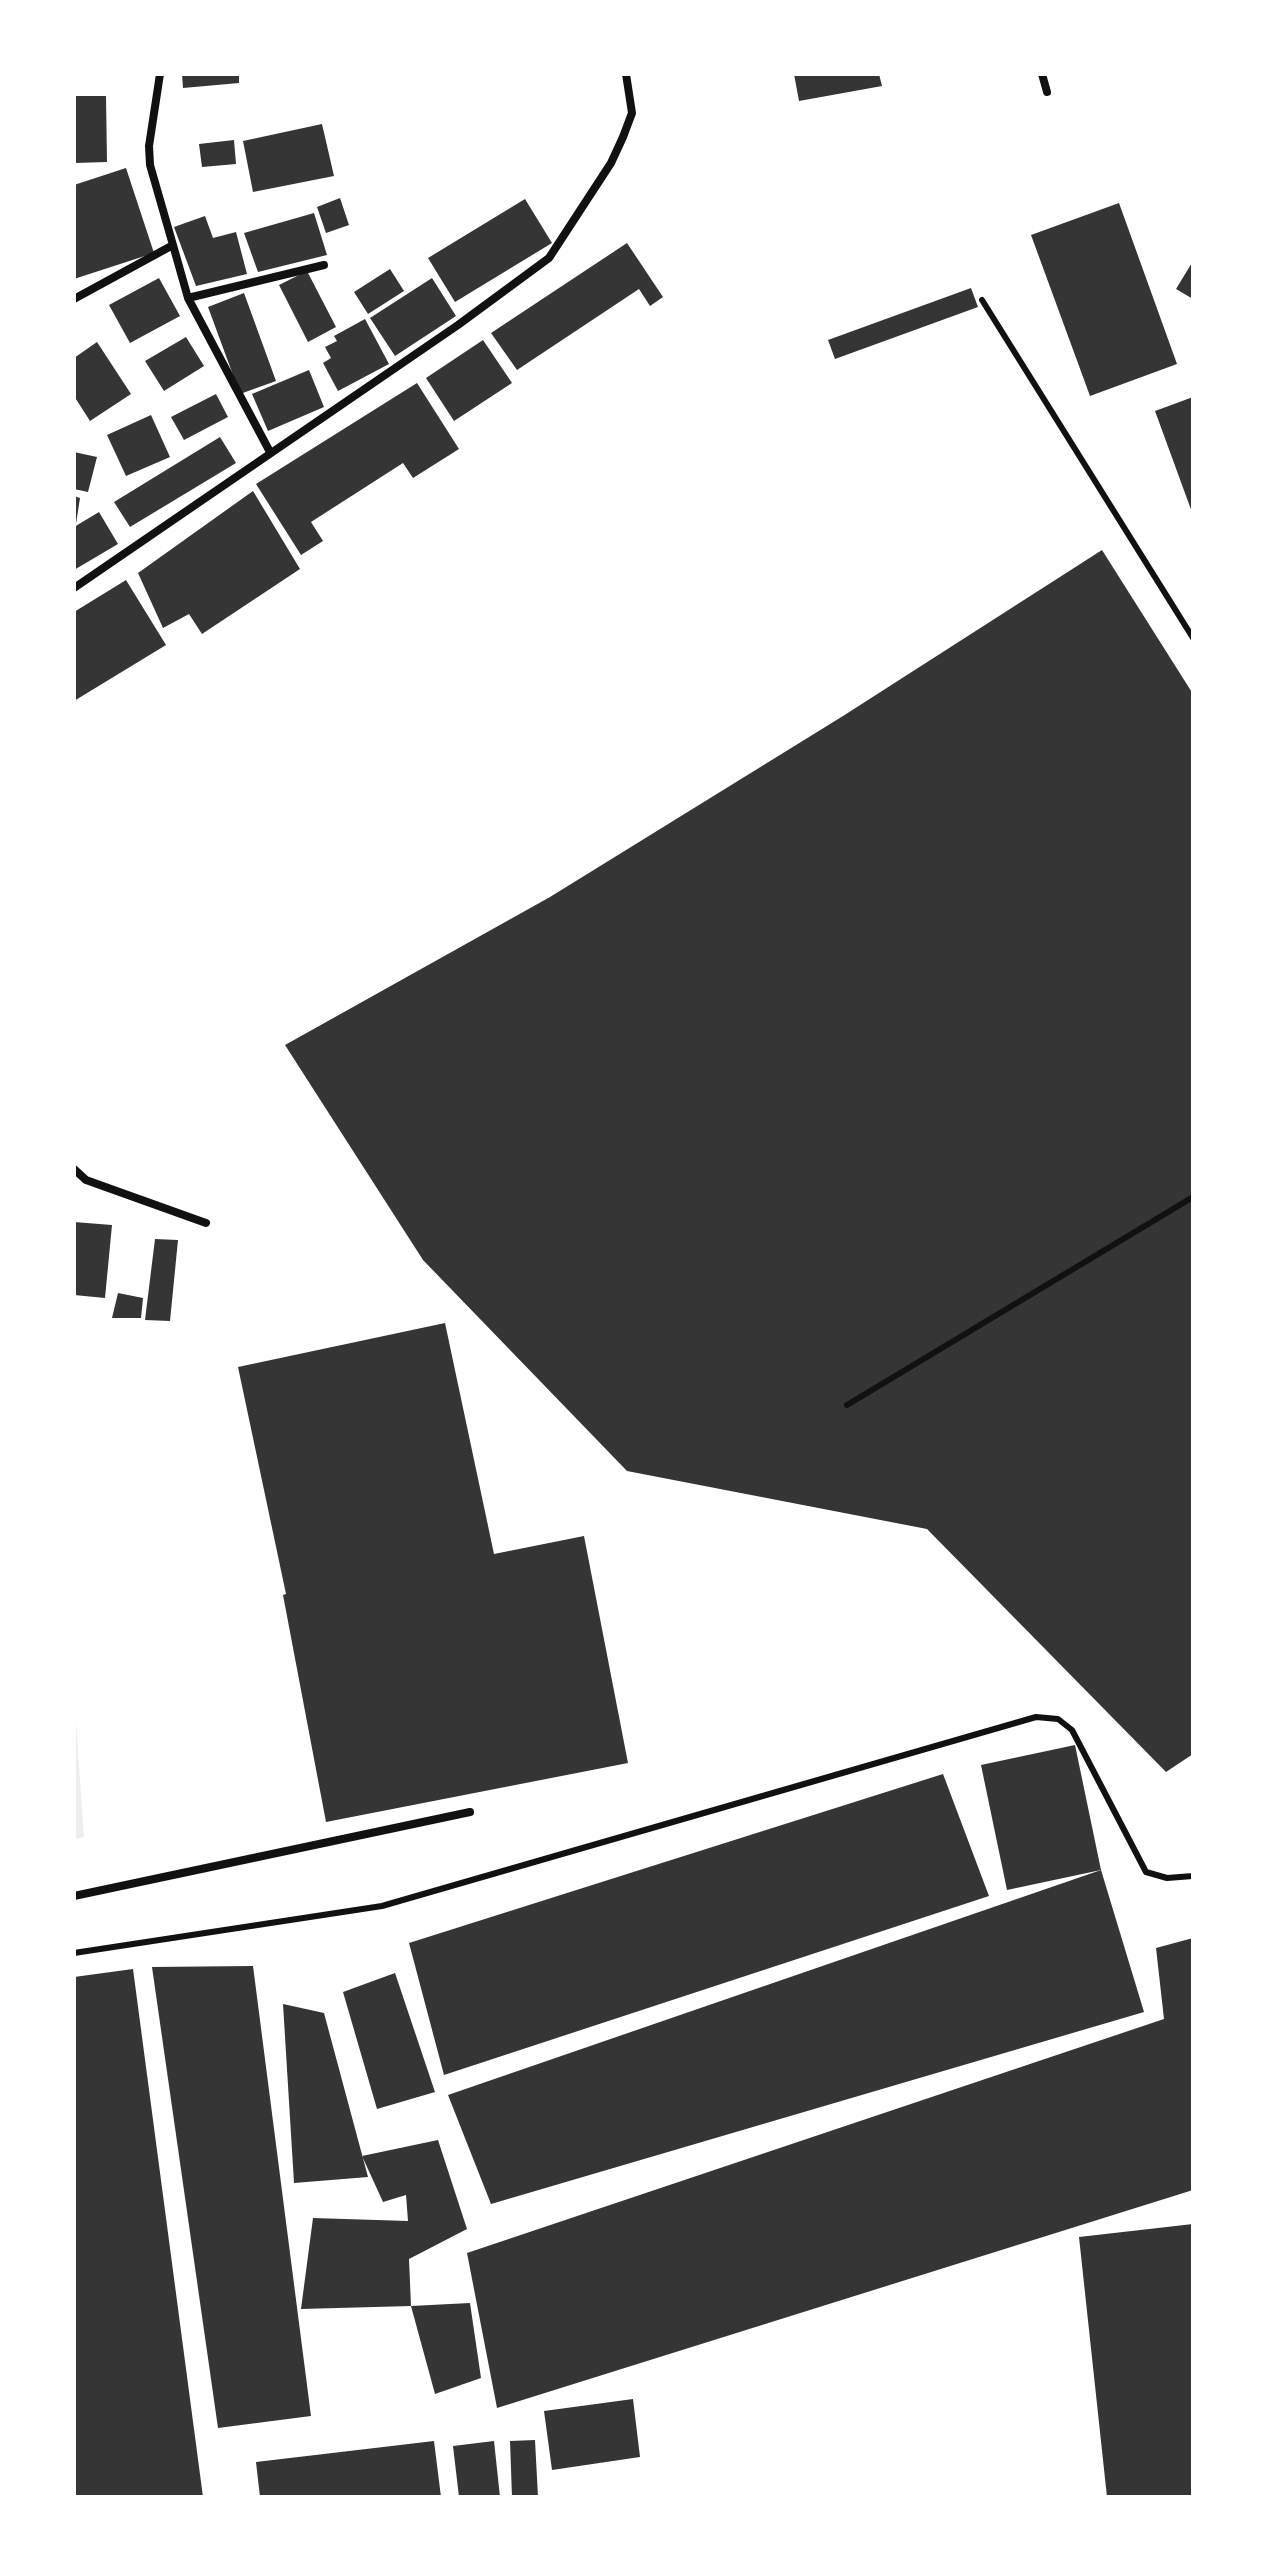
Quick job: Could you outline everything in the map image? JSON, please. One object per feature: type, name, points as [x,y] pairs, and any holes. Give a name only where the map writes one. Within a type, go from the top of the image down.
[{"type":"street","points":[[160,74],[149,146],[150,165],[188,298],[270,452]]},
{"type":"street","points":[[74,588],[458,325],[549,258],[611,163],[623,137],[632,113],[626,74]]},
{"type":"street","points":[[1042,74],[1047,92]]},
{"type":"street","points":[[74,299],[173,245]]},
{"type":"street","points":[[188,298],[324,265]]},
{"type":"street","points":[[74,1169],[86,1180],[206,1223]]},
{"type":"street","points":[[74,1896],[470,1812]]},
{"type":"lane","points":[[982,300],[1193,638]]},
{"type":"lane","points":[[847,1405],[1193,1197]]},
{"type":"lane","points":[[74,1953],[382,1906],[1036,1717],[1058,1719],[1072,1730],[1146,1872],[1167,1878],[1193,1876]]},
{"type":"shaded area","points":[[74,1692],[84,1837],[74,1839]]},
{"type":"building","points":[[182,74],[239,74],[239,83],[183,88]]},
{"type":"building","points":[[794,74],[879,74],[882,86],[799,101]]},
{"type":"building","points":[[74,96],[106,96],[107,162],[74,163]]},
{"type":"building","points":[[322,124],[334,176],[253,192],[243,141]]},
{"type":"building","points":[[234,140],[236,164],[202,167],[199,144]]},
{"type":"building","points":[[126,168],[154,253],[74,279],[74,185]]},
{"type":"building","points":[[340,198],[349,225],[326,233],[317,207]]},
{"type":"building","points":[[525,199],[552,243],[455,302],[428,258]]},
{"type":"building","points":[[1119,203],[1177,364],[1090,396],[1031,235]]},
{"type":"building","points":[[314,213],[327,255],[258,272],[244,233]]},
{"type":"building","points":[[205,216],[213,238],[236,232],[247,274],[196,286],[174,227]]},
{"type":"building","points":[[627,243],[663,297],[650,306],[639,289],[517,370],[491,333]]},
{"type":"building","points":[[1193,261],[1193,299],[1176,289]]},
{"type":"building","points":[[390,269],[404,291],[368,314],[354,292]]},
{"type":"building","points":[[307,271],[336,327],[308,342],[279,285]]},
{"type":"building","points":[[159,278],[180,316],[130,343],[109,305]]},
{"type":"building","points":[[432,278],[456,316],[395,356],[370,318]]},
{"type":"building","points":[[971,288],[978,307],[835,359],[828,340]]},
{"type":"building","points":[[244,293],[276,381],[240,394],[208,307]]},
{"type":"building","points":[[365,319],[389,364],[338,391],[323,363],[331,358],[325,347],[337,341],[334,336]]},
{"type":"building","points":[[186,337],[204,366],[164,391],[145,361]]},
{"type":"building","points":[[483,340],[512,383],[454,421],[426,378]]},
{"type":"building","points":[[97,342],[131,394],[90,421],[74,396],[74,358]]},
{"type":"building","points":[[309,370],[324,407],[268,431],[252,394]]},
{"type":"building","points":[[417,383],[459,449],[413,478],[403,463],[311,522],[323,541],[301,555],[256,484]]},
{"type":"building","points":[[216,394],[228,417],[184,440],[171,417]]},
{"type":"building","points":[[1193,397],[1193,515],[1155,411]]},
{"type":"building","points":[[151,415],[170,457],[126,476],[107,435]]},
{"type":"building","points":[[220,437],[236,463],[130,527],[114,502]]},
{"type":"building","points":[[74,452],[97,457],[88,492],[74,489]]},
{"type":"building","points":[[253,491],[300,569],[202,634],[189,614],[163,628],[138,573]]},
{"type":"building","points":[[74,496],[80,498],[76,524],[74,524]]},
{"type":"building","points":[[99,512],[118,544],[74,570],[74,527]]},
{"type":"building","points":[[1102,550],[1193,694],[1193,1754],[1166,1772],[927,1529],[627,1471],[423,1260],[285,1045],[550,897],[843,716]]},
{"type":"building","points":[[126,580],[166,645],[74,701],[74,612]]},
{"type":"building","points":[[74,1222],[112,1225],[105,1298],[74,1295]]},
{"type":"building","points":[[155,1239],[178,1240],[170,1321],[145,1320]]},
{"type":"building","points":[[118,1293],[143,1298],[141,1318],[112,1318]]},
{"type":"building","points":[[445,1323],[494,1554],[584,1536],[628,1763],[326,1822],[283,1595],[286,1594],[238,1367]]},
{"type":"building","points":[[1075,1745],[1101,1870],[1007,1890],[981,1765]]},
{"type":"building","points":[[943,1774],[989,1896],[444,2075],[409,1943]]},
{"type":"building","points":[[1101,1870],[1144,2012],[491,2204],[448,2095]]},
{"type":"building","points":[[1193,1938],[1193,2190],[497,2408],[467,2253],[1164,2019],[1156,1948]]},
{"type":"building","points":[[253,1966],[311,2416],[218,2428],[152,1967]]},
{"type":"building","points":[[133,1969],[203,2497],[74,2497],[74,1977]]},
{"type":"building","points":[[395,1973],[435,2092],[377,2109],[343,1992]]},
{"type":"building","points":[[283,2004],[324,2013],[368,2177],[294,2183]]},
{"type":"building","points":[[438,2140],[467,2229],[409,2259],[411,2306],[301,2309],[313,2218],[408,2221],[406,2195],[383,2202],[362,2156]]},
{"type":"building","points":[[1193,2224],[1193,2497],[1107,2497],[1079,2237]]},
{"type":"building","points":[[470,2303],[481,2378],[435,2394],[411,2306]]},
{"type":"building","points":[[633,2399],[640,2457],[552,2470],[544,2411]]},
{"type":"building","points":[[535,2440],[538,2497],[512,2497],[510,2441]]},
{"type":"building","points":[[434,2441],[441,2497],[260,2497],[256,2462]]},
{"type":"building","points":[[494,2441],[500,2497],[459,2497],[453,2446]]}]
